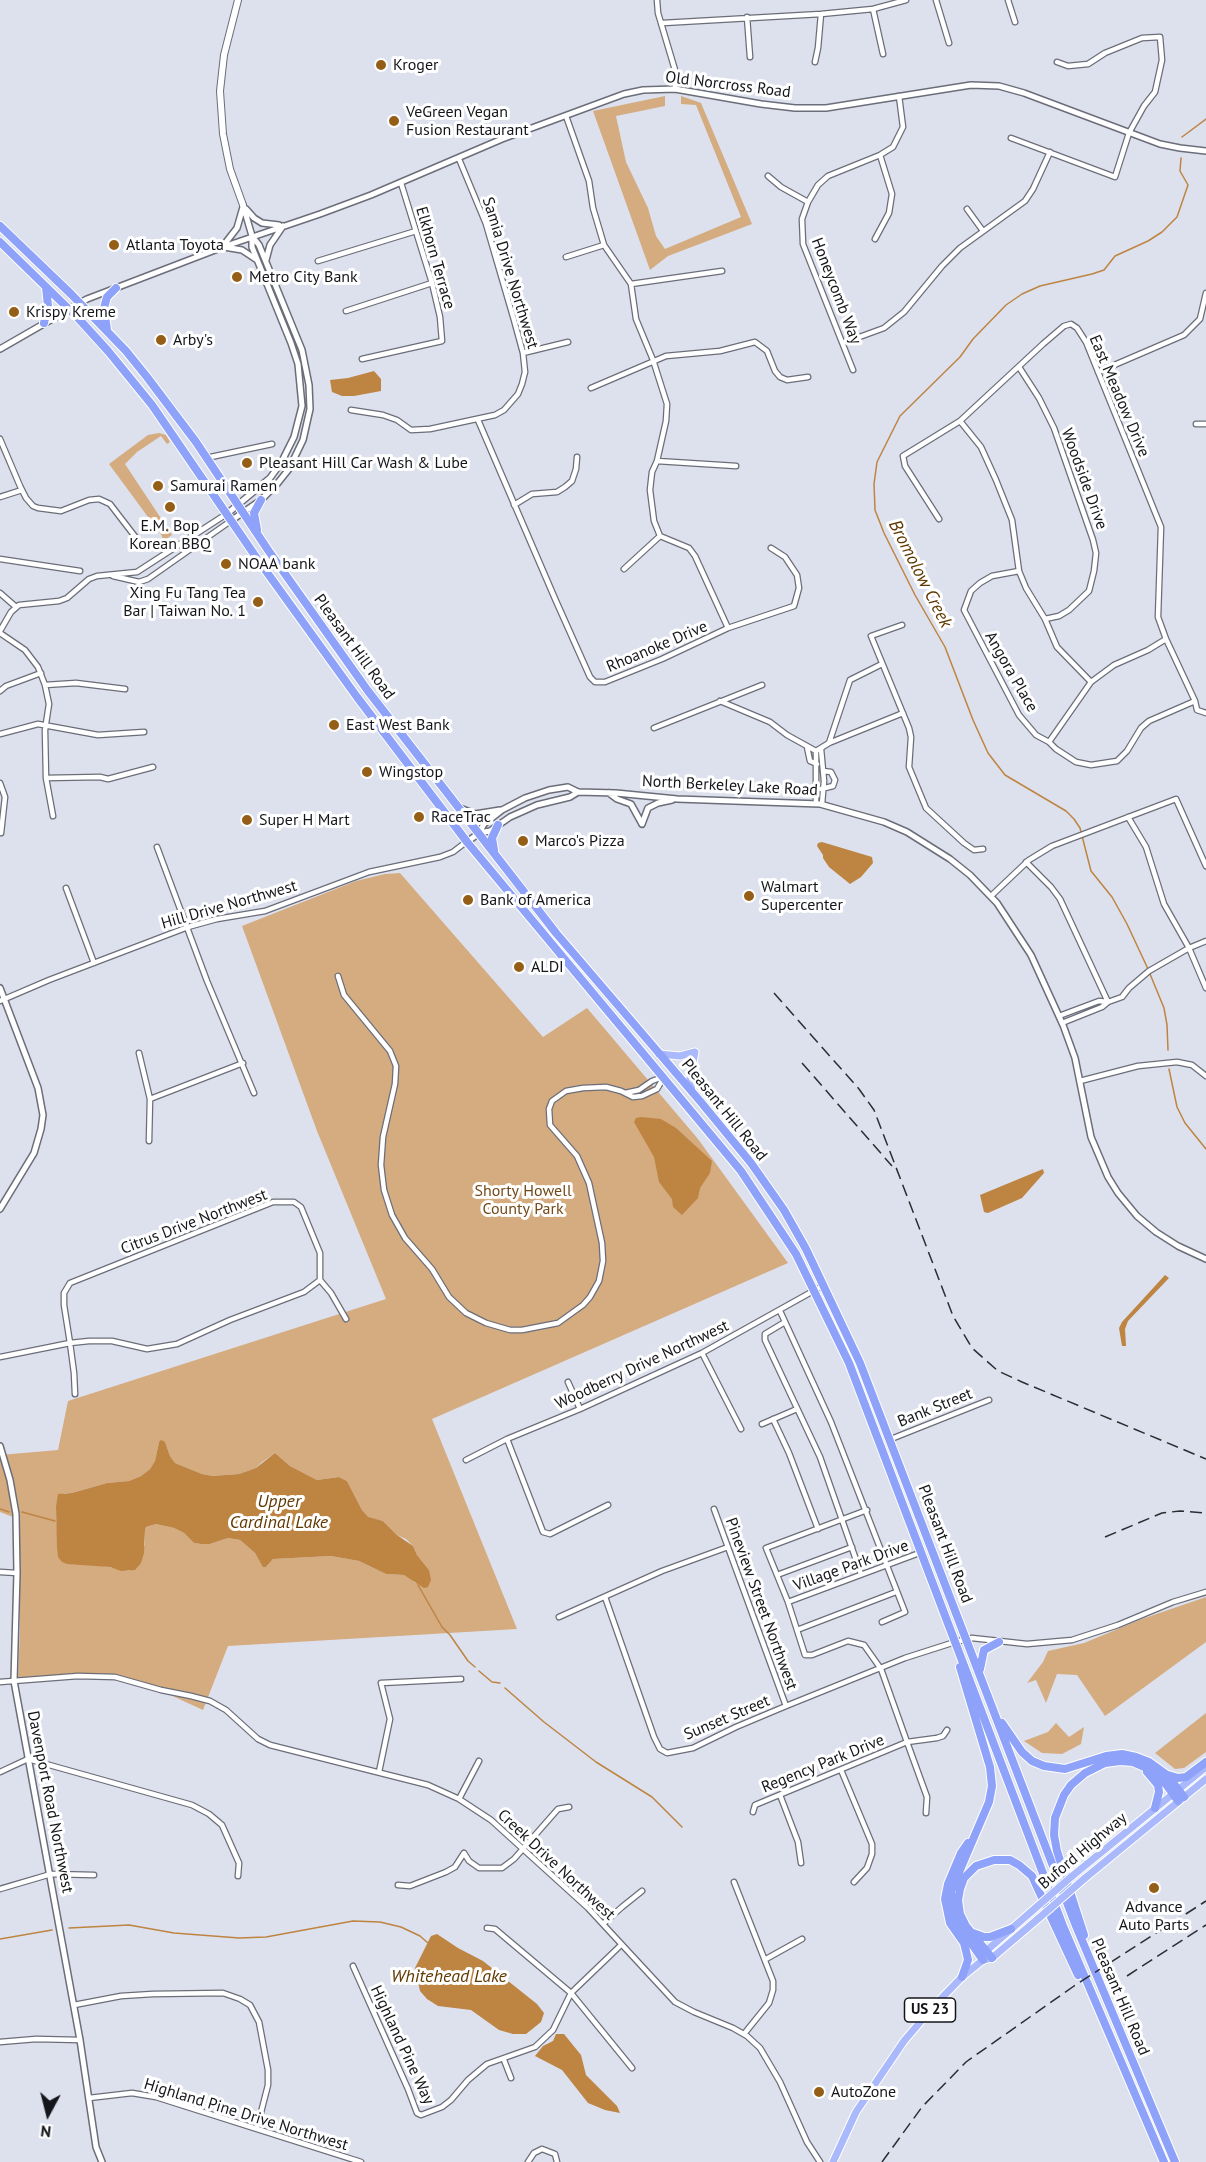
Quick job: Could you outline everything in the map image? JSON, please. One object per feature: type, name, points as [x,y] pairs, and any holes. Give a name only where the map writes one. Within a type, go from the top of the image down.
[{"type":"highway","name":"Pleasant Hill Road","points":[[0,226],[107,330],[147,377],[368,690],[556,933],[751,1163],[784,1210],[824,1285],[860,1363],[1104,1997],[1128,2048],[1175,2162]]},
{"type":"highway","name":"Pleasant Hill Road","points":[[0,242],[68,308],[108,351],[154,407],[357,697],[466,842],[741,1171],[773,1217],[814,1290],[849,1363],[1063,1926],[1164,2162]]},
{"type":"highway","points":[[44,323],[48,306],[46,287]]},
{"type":"highway","points":[[107,330],[104,309],[107,297],[116,288]]},
{"type":"highway","points":[[260,537],[254,515],[261,500]]},
{"type":"highway","points":[[496,855],[492,838],[498,825]]},
{"type":"highway","points":[[955,1642],[990,1767],[990,1794],[981,1824],[951,1892],[951,1907],[955,1920],[983,1960]]},
{"type":"highway","points":[[981,1677],[980,1666],[984,1650],[999,1642]]},
{"type":"highway","points":[[992,1706],[1022,1752],[1032,1761],[1044,1766],[1065,1769],[1106,1756],[1122,1755],[1149,1762],[1167,1774],[1178,1778],[1186,1777],[1206,1762]]},
{"type":"highway","points":[[1104,1997],[1057,1851],[1054,1835],[1055,1818],[1064,1795],[1071,1785],[1085,1773],[1104,1762],[1133,1762],[1149,1768],[1160,1776],[1181,1799]]},
{"type":"highway","points":[[1085,1773],[1107,1765],[1120,1764],[1132,1765],[1146,1771],[1158,1785],[1159,1792],[1155,1808]]},
{"type":"highway","points":[[1167,1774],[1175,1792]]},
{"type":"highway","points":[[962,1977],[968,1960],[964,1943],[950,1923],[945,1899],[948,1884],[961,1853],[981,1824]]},
{"type":"highway","points":[[992,1958],[960,1914],[958,1900],[964,1878],[975,1866],[994,1860],[1010,1860],[1032,1876],[1104,2025]]},
{"type":"highway","points":[[972,1932],[990,1937],[1011,1929]]},
{"type":"main road","points":[[238,0],[224,55],[220,92],[223,134],[230,169],[243,206]]},
{"type":"main road","points":[[659,1053],[680,1056],[695,1052],[690,1078],[692,1092]]},
{"type":"main road","name":"Buford Highway","points":[[986,1951],[1077,1872],[1206,1767]]},
{"type":"main road","name":"Buford Highway","points":[[833,2162],[856,2112],[883,2071],[908,2037],[962,1977],[983,1960],[992,1958],[1083,1879],[1206,1779]]},
{"type":"main road","points":[[983,1960],[986,1951]]},
{"type":"street","points":[[657,0],[658,13],[663,23],[675,70],[675,89]]},
{"type":"street","points":[[663,23],[821,14],[873,9],[906,0]]},
{"type":"street","points":[[936,0],[949,43]]},
{"type":"street","points":[[1008,0],[1015,22]]},
{"type":"street","points":[[873,9],[883,54]]},
{"type":"street","points":[[815,62],[819,48],[821,14]]},
{"type":"street","points":[[747,17],[750,57]]},
{"type":"street","points":[[1011,138],[1115,177],[1129,133],[1155,92],[1162,60],[1160,37],[1142,38],[1105,53],[1088,64],[1068,66],[1057,62]]},
{"type":"street","name":"Old Norcross Road","points":[[116,288],[401,183],[502,139],[624,94],[643,90],[675,89],[795,108],[826,108],[971,85],[999,86],[1024,93],[1129,133],[1180,148],[1206,151]]},
{"type":"street","points":[[875,239],[889,213],[892,194],[880,155],[893,147],[903,127],[899,96]]},
{"type":"street","points":[[566,116],[589,181],[593,208],[604,245],[631,284],[636,320],[653,360],[667,404],[666,421],[657,461],[652,472],[650,490],[654,521],[660,536],[689,548],[695,556],[728,628]]},
{"type":"street","points":[[843,343],[884,328],[904,312],[954,254],[1025,201],[1050,152]]},
{"type":"street","name":"Honeycomb Way","points":[[853,370],[802,244],[802,219],[808,202],[818,185],[828,176],[880,155]]},
{"type":"street","name":"Samia Drive Northwest","points":[[351,410],[383,415],[397,420],[411,430],[430,429],[478,420],[504,410],[518,394],[525,372],[523,353],[486,224],[459,159]]},
{"type":"street","points":[[768,176],[781,187],[808,202]]},
{"type":"street","name":"Elkhorn Terrace","points":[[362,359],[442,341],[440,316],[432,283],[401,183]]},
{"type":"street","points":[[243,206],[262,223],[283,225],[270,245],[266,262]]},
{"type":"street","points":[[109,575],[139,582],[148,579],[240,508],[270,478],[281,463],[294,437],[302,406],[301,381],[296,358],[252,247],[252,236],[243,206]]},
{"type":"street","points":[[243,206],[237,228],[223,247],[242,250],[258,261]]},
{"type":"street","points":[[967,209],[983,231]]},
{"type":"street","points":[[318,261],[416,231]]},
{"type":"street","points":[[240,508],[261,500],[278,484],[289,469],[303,440],[310,409],[309,385],[302,350],[259,245],[252,236]]},
{"type":"street","points":[[566,257],[604,245]]},
{"type":"street","points":[[631,284],[722,271]]},
{"type":"street","points":[[346,311],[432,283]]},
{"type":"street","points":[[0,349],[79,302],[116,288]]},
{"type":"street","points":[[1098,372],[1184,335],[1200,320],[1206,293]]},
{"type":"street","name":"East Meadow Drive","points":[[939,519],[905,466],[903,456],[960,421],[1064,326],[1071,324],[1077,328],[1086,342],[1161,527],[1158,617],[1197,710],[1206,713]]},
{"type":"street","points":[[523,353],[568,342]]},
{"type":"street","points":[[591,388],[666,356],[720,351],[755,342],[767,351],[780,377],[787,380],[808,377]]},
{"type":"street","name":"Woodside Drive","points":[[1018,367],[1039,398],[1054,428],[1096,553],[1089,591],[1069,610],[1059,616],[1046,619]]},
{"type":"street","name":"Rhoanoke Drive","points":[[478,420],[595,682],[605,682],[662,659],[728,628],[794,606],[799,588],[797,575],[785,557],[771,548]]},
{"type":"street","points":[[960,421],[981,447],[1012,520],[1019,571],[1026,588],[1046,619],[1057,647],[1091,682]]},
{"type":"street","points":[[1196,424],[1206,424]]},
{"type":"street","points":[[0,439],[22,490],[33,506],[61,511],[89,500],[106,501],[140,543],[148,546],[166,543],[171,550]]},
{"type":"street","points":[[206,458],[272,444]]},
{"type":"street","points":[[514,505],[532,494],[556,492],[565,487],[572,481],[577,457]]},
{"type":"street","points":[[657,461],[736,466]]},
{"type":"street","points":[[0,497],[22,490]]},
{"type":"street","points":[[53,816],[46,778],[46,724],[49,704],[45,685],[25,650],[0,632],[16,607],[67,598],[89,579],[97,576],[137,572],[230,517]]},
{"type":"street","points":[[624,569],[660,536]]},
{"type":"street","points":[[0,559],[80,572]]},
{"type":"street","name":"Angora Place","points":[[1019,571],[992,576],[980,583],[970,591],[964,610],[1019,715],[1036,735],[1076,762],[1091,765],[1117,760],[1127,751],[1141,728],[1149,721],[1195,701]]},
{"type":"street","points":[[0,593],[16,607]]},
{"type":"street","points":[[0,603],[5,597]]},
{"type":"street","points":[[902,625],[871,636],[911,737],[909,767],[926,808],[964,843],[974,850],[983,849]]},
{"type":"street","points":[[1049,742],[1091,682],[1114,665],[1166,639]]},
{"type":"street","points":[[829,743],[850,680],[882,664]]},
{"type":"street","points":[[0,691],[6,686],[40,673]]},
{"type":"street","points":[[45,685],[76,683],[125,689]]},
{"type":"street","points":[[654,728],[762,685]]},
{"type":"street","points":[[720,701],[770,722],[807,747],[819,750]]},
{"type":"street","points":[[820,789],[817,773],[819,750],[829,743],[903,712]]},
{"type":"street","points":[[0,734],[38,723],[98,735],[144,732]]},
{"type":"street","points":[[807,747],[810,761],[817,764]]},
{"type":"street","points":[[819,750],[823,771],[819,803]]},
{"type":"street","points":[[46,778],[100,777],[108,779],[153,767]]},
{"type":"street","points":[[817,773],[831,772],[835,780],[833,786],[820,789]]},
{"type":"street","points":[[0,783],[5,797],[1,833]]},
{"type":"street","name":"North Berkeley Lake Road","points":[[479,833],[484,824],[502,810],[549,790],[568,787],[578,792],[677,799],[819,803],[884,822],[907,832],[950,859],[991,896],[1016,929],[1031,955],[1062,1023],[1080,1081],[1091,1137],[1108,1177],[1118,1193],[1137,1216],[1156,1232],[1178,1246],[1206,1259]]},
{"type":"street","name":"North Berkeley Lake Road","points":[[466,842],[479,833],[490,831],[510,817],[537,805],[570,797],[578,792]]},
{"type":"street","points":[[609,793],[631,804],[642,824],[648,808],[658,802],[677,799]]},
{"type":"street","points":[[991,896],[1026,862],[1052,846],[1176,799],[1206,866]]},
{"type":"street","points":[[459,808],[475,814],[502,810]]},
{"type":"street","points":[[1128,817],[1146,847],[1164,904],[1189,948],[1206,988]]},
{"type":"street","name":"Hill Drive Northwest","points":[[2,1000],[188,927],[217,919],[265,911],[369,872],[440,857],[453,852],[466,842]]},
{"type":"street","points":[[157,847],[207,981],[254,1093]]},
{"type":"street","points":[[1026,862],[1060,899],[1108,1002]]},
{"type":"street","points":[[66,888],[94,963]]},
{"type":"street","points":[[1062,1023],[1122,997],[1149,971],[1206,941]]},
{"type":"street","points":[[338,976],[344,995],[390,1051],[396,1066],[395,1084],[382,1152],[382,1176],[387,1204],[405,1238],[432,1269],[449,1298],[466,1313],[486,1323],[510,1330],[544,1327],[567,1318],[590,1298],[599,1281],[603,1252],[589,1183],[576,1156],[550,1125],[549,1109],[552,1101],[575,1089],[606,1087],[633,1097],[642,1096],[657,1089],[664,1077]]},
{"type":"street","points":[[0,988],[2,1000],[38,1088],[43,1115],[34,1153],[0,1209]]},
{"type":"street","points":[[1059,1016],[1100,1001],[1108,1002]]},
{"type":"street","points":[[1093,1004],[1096,1010]]},
{"type":"street","points":[[1083,1007],[1085,1014]]},
{"type":"street","points":[[139,1053],[150,1099],[149,1141]]},
{"type":"street","points":[[1080,1081],[1138,1066],[1177,1062],[1192,1065],[1206,1076]]},
{"type":"street","points":[[150,1099],[243,1063]]},
{"type":"street","points":[[625,1093],[639,1090],[652,1081],[664,1077]]},
{"type":"street","name":"Citrus Drive Northwest","points":[[70,1343],[64,1305],[64,1293],[69,1283],[273,1202],[294,1203],[301,1207],[320,1253],[320,1280]]},
{"type":"street","points":[[0,1357],[89,1341],[112,1341],[147,1349],[177,1344],[230,1320],[304,1292],[320,1280],[331,1293],[346,1319]]},
{"type":"street","name":"Woodberry Drive Northwest","points":[[466,1460],[507,1439],[580,1409],[702,1353],[824,1285]]},
{"type":"street","points":[[780,1311],[831,1422],[867,1510],[904,1612],[882,1622]]},
{"type":"street","points":[[785,1322],[765,1334],[765,1340],[820,1458],[861,1574]]},
{"type":"street","points":[[70,1343],[75,1394]]},
{"type":"street","points":[[702,1353],[741,1429]]},
{"type":"street","points":[[568,1382],[580,1409]]},
{"type":"street","name":"Bank Street","points":[[891,1439],[989,1400]]},
{"type":"street","points":[[762,1424],[797,1409]]},
{"type":"street","points":[[773,1419],[789,1453],[818,1529]]},
{"type":"street","points":[[507,1439],[543,1532],[550,1534],[608,1505]]},
{"type":"street","name":"Davenport Road Northwest","points":[[0,1446],[14,1504],[17,1573],[14,1681],[51,1874],[96,2147],[102,2162]]},
{"type":"street","name":"Pineview Street Northwest","points":[[714,1509],[786,1706]]},
{"type":"street","points":[[867,1510],[766,1548],[797,1630],[897,1592]]},
{"type":"street","points":[[559,1617],[662,1571],[728,1547]]},
{"type":"street","points":[[777,1575],[852,1547]]},
{"type":"street","name":"Village Park Drive","points":[[788,1602],[922,1552]]},
{"type":"street","points":[[0,1572],[17,1573]]},
{"type":"street","name":"Sunset Street","points":[[604,1597],[654,1737],[660,1749],[667,1754],[693,1748],[735,1727],[786,1706],[905,1658],[955,1642],[972,1638],[1027,1644],[1072,1640],[1118,1625],[1172,1602],[1206,1592]]},
{"type":"street","name":"Regency Park Drive","points":[[797,1630],[805,1654],[812,1655],[848,1641],[858,1642],[870,1651],[881,1669],[907,1742]]},
{"type":"street","name":"Creek Drive Northwest","points":[[0,1682],[78,1676],[115,1677],[191,1696],[210,1701],[226,1710],[258,1739],[270,1745],[428,1785],[459,1799],[491,1820],[523,1848],[603,1924],[675,2002],[744,2034],[765,2054],[807,2142],[820,2162]]},
{"type":"street","points":[[379,1772],[390,1719],[381,1683],[461,1679]]},
{"type":"street","name":"Regency Park Drive","points":[[753,1812],[755,1804],[907,1742],[943,1736],[947,1730]]},
{"type":"street","points":[[907,1742],[927,1797],[926,1814]]},
{"type":"street","points":[[0,1772],[28,1759],[192,1805],[209,1814],[222,1825],[239,1863],[238,1876]]},
{"type":"street","points":[[459,1799],[478,1761]]},
{"type":"street","points":[[842,1770],[872,1844],[872,1854],[867,1868],[854,1882]]},
{"type":"street","points":[[780,1795],[798,1842],[801,1863]]},
{"type":"street","points":[[398,1885],[410,1886],[446,1872],[454,1867],[464,1853],[479,1868],[502,1868],[558,1809],[568,1807]]},
{"type":"street","points":[[0,1889],[51,1874],[94,1875]]},
{"type":"street","points":[[734,1882],[773,1981],[772,1997],[765,2010],[744,2034]]},
{"type":"street","points":[[603,1924],[642,1891]]},
{"type":"street","points":[[487,1928],[495,1929],[571,1993],[632,2068]]},
{"type":"street","points":[[766,1959],[802,1939]]},
{"type":"street","name":"Highland Pine Way","points":[[353,1966],[417,2113],[421,2115],[442,2107],[487,2064],[504,2060],[535,2047],[553,2030],[571,1993],[621,1945]]},
{"type":"street","points":[[74,2005],[121,1996],[212,1993],[223,1993],[250,2005],[259,2022],[268,2070],[268,2085],[257,2128]]},
{"type":"street","points":[[0,2042],[36,2039],[80,2040]]},
{"type":"street","points":[[504,2060],[510,2078]]},
{"type":"street","name":"Highland Pine Drive Northwest","points":[[89,2098],[132,2093],[156,2097],[361,2162]]},
{"type":"street","points":[[528,2162],[534,2153],[542,2149],[555,2154],[557,2162]]},
{"type":"green space","points":[[665,96],[665,106],[616,116],[626,162],[648,208],[656,236],[665,249],[741,217],[696,105],[681,104],[681,96],[701,103],[752,224],[668,256],[650,270],[593,111]]},
{"type":"green space","points":[[159,433],[166,435],[170,442],[167,444],[161,436],[137,452],[125,464],[172,535],[163,541],[162,536],[109,464],[148,435]]},
{"type":"green space","name":"Shorty Howell County Park","points":[[400,873],[543,1037],[587,1008],[698,1139],[788,1263],[432,1419],[517,1629],[228,1646],[203,1710],[153,1687],[96,1677],[18,1679],[20,1630],[18,1519],[0,1512],[0,1455],[58,1450],[68,1401],[386,1299],[317,1131],[242,926],[356,881]],"holes":[[[159,1442],[165,1442],[175,1463],[211,1476],[239,1474],[256,1468],[275,1453],[290,1466],[317,1480],[339,1477],[347,1481],[368,1518],[383,1521],[397,1535],[406,1539],[429,1570],[415,1583],[410,1577],[404,1575],[386,1574],[359,1561],[331,1556],[273,1559],[264,1567],[255,1553],[240,1540],[228,1538],[210,1544],[194,1543],[184,1533],[156,1524],[146,1527],[145,1545],[129,1571],[58,1557],[56,1507],[64,1493],[72,1493],[107,1483],[129,1481],[141,1476],[150,1469],[155,1461]]]},
{"type":"green space","points":[[1206,1597],[1206,1642],[1105,1716],[1077,1675],[1057,1674],[1046,1703],[1036,1680],[1027,1683],[1043,1662],[1048,1651],[1084,1643],[1142,1619]]},
{"type":"green space","points":[[1206,1713],[1206,1752],[1184,1768],[1175,1769],[1155,1753]]},
{"type":"green space","points":[[1056,1723],[1069,1737],[1084,1727],[1081,1744],[1062,1754],[1042,1753],[1024,1741],[1048,1732]]},
{"type":"water","points":[[374,371],[381,379],[381,391],[354,396],[342,396],[332,392],[330,380]]},
{"type":"water","points":[[822,842],[872,857],[873,863],[861,877],[850,884],[829,867],[823,858],[817,846]]},
{"type":"water","points":[[636,1118],[661,1119],[676,1128],[712,1161],[710,1173],[700,1188],[698,1198],[682,1215],[673,1207],[672,1199],[659,1182],[654,1157],[634,1122]]},
{"type":"water","points":[[1043,1169],[1044,1173],[1022,1198],[988,1213],[984,1212],[980,1195]]},
{"type":"water","points":[[1165,1275],[1169,1278],[1128,1321],[1125,1329],[1126,1346],[1122,1346],[1119,1328],[1122,1322]]},
{"type":"water","name":"Upper Cardinal Lake","points":[[161,1440],[165,1442],[175,1463],[202,1474],[212,1476],[239,1474],[256,1468],[275,1453],[290,1466],[317,1480],[339,1477],[347,1481],[368,1517],[383,1521],[413,1546],[429,1570],[431,1580],[428,1587],[424,1588],[404,1575],[386,1574],[359,1561],[331,1556],[273,1559],[266,1567],[263,1567],[255,1553],[240,1540],[228,1538],[210,1544],[194,1543],[184,1533],[174,1528],[156,1524],[146,1527],[144,1553],[141,1563],[135,1570],[121,1571],[110,1567],[62,1562],[58,1557],[57,1548],[58,1494],[72,1493],[107,1483],[129,1481],[141,1476],[150,1469],[155,1461]]},
{"type":"water","name":"Whitehead Lake","points":[[437,1934],[483,1961],[537,2004],[544,2013],[541,2022],[526,2034],[513,2034],[499,2030],[471,2010],[438,2006],[427,1999],[420,1991],[415,1968],[431,1936]]},
{"type":"water","points":[[556,2034],[564,2034],[581,2055],[586,2075],[617,2106],[620,2113],[588,2103],[562,2070],[535,2056],[543,2046],[553,2041]]},
{"type":"waterway","name":"Bromolow Creek","points":[[1182,137],[1206,119]]},
{"type":"waterway","name":"Bromolow Creek","points":[[1148,969],[1112,897],[1091,871],[1080,828],[1074,819],[1066,811],[1005,775],[988,753],[945,647],[915,595],[884,533],[875,510],[874,484],[877,462],[900,416],[960,357],[973,339],[1006,305],[1040,286],[1104,270],[1115,256],[1148,241],[1162,232],[1177,217],[1188,185],[1180,171],[1181,158]]},
{"type":"waterway","name":"Bromolow Creek","points":[[1150,974],[1164,1008],[1168,1050]]},
{"type":"waterway","name":"Bromolow Creek","points":[[1169,1069],[1177,1107],[1185,1123],[1206,1149]]},
{"type":"waterway","points":[[0,1509],[9,1512]]},
{"type":"waterway","points":[[22,1512],[55,1521]]},
{"type":"waterway","points":[[418,1585],[442,1627],[475,1667]]},
{"type":"waterway","points":[[479,1671],[492,1682],[500,1683]]},
{"type":"waterway","points":[[505,1688],[596,1762],[652,1797],[682,1827]]},
{"type":"waterway","points":[[69,1928],[129,1925],[174,1933],[239,1938],[266,1937],[353,1921],[380,1922],[401,1927],[420,1936],[428,1943]]},
{"type":"waterway","points":[[0,1939],[52,1930]]},
{"type":"railway","points":[[774,993],[859,1089],[874,1110],[953,1316],[972,1348],[998,1371],[1206,1459]]},
{"type":"railway","points":[[802,1063],[892,1166]]},
{"type":"railway","points":[[1105,1537],[1162,1513],[1180,1511],[1206,1513]]},
{"type":"railway","points":[[882,2162],[922,2107],[966,2062],[1074,1986],[1206,1901]]},
{"type":"railway","points":[[1127,1976],[1206,1925]]},
{"type":"place","name":"Kroger","points":[[381,65]]},
{"type":"place","name":"VeGreen Vegan Fusion Restaurant","points":[[394,121]]},
{"type":"place","name":"Atlanta Toyota","points":[[114,245]]},
{"type":"place","name":"Metro City Bank","points":[[237,277]]},
{"type":"place","name":"Krispy Kreme","points":[[14,312]]},
{"type":"place","name":"Arby's","points":[[161,340]]},
{"type":"place","name":"Pleasant Hill Car Wash & Lube","points":[[247,463]]},
{"type":"place","name":"Samurai Ramen","points":[[158,486]]},
{"type":"place","name":"E.M. Bop Korean BBQ","points":[[170,507]]},
{"type":"place","name":"NOAA bank","points":[[226,564]]},
{"type":"place","name":"Xing Fu Tang Tea Bar | Taiwan No. 1","points":[[258,602]]},
{"type":"place","name":"East West Bank","points":[[334,725]]},
{"type":"place","name":"Wingstop","points":[[367,772]]},
{"type":"place","name":"RaceTrac","points":[[419,817]]},
{"type":"place","name":"Super H Mart","points":[[247,820]]},
{"type":"place","name":"Marco's Pizza","points":[[523,841]]},
{"type":"place","name":"Walmart Supercenter","points":[[749,896]]},
{"type":"place","name":"Bank of America","points":[[468,900]]},
{"type":"place","name":"ALDI","points":[[519,967]]},
{"type":"place","name":"Advance Auto Parts","points":[[1154,1888]]},
{"type":"place","name":"AutoZone","points":[[819,2092]]}]
